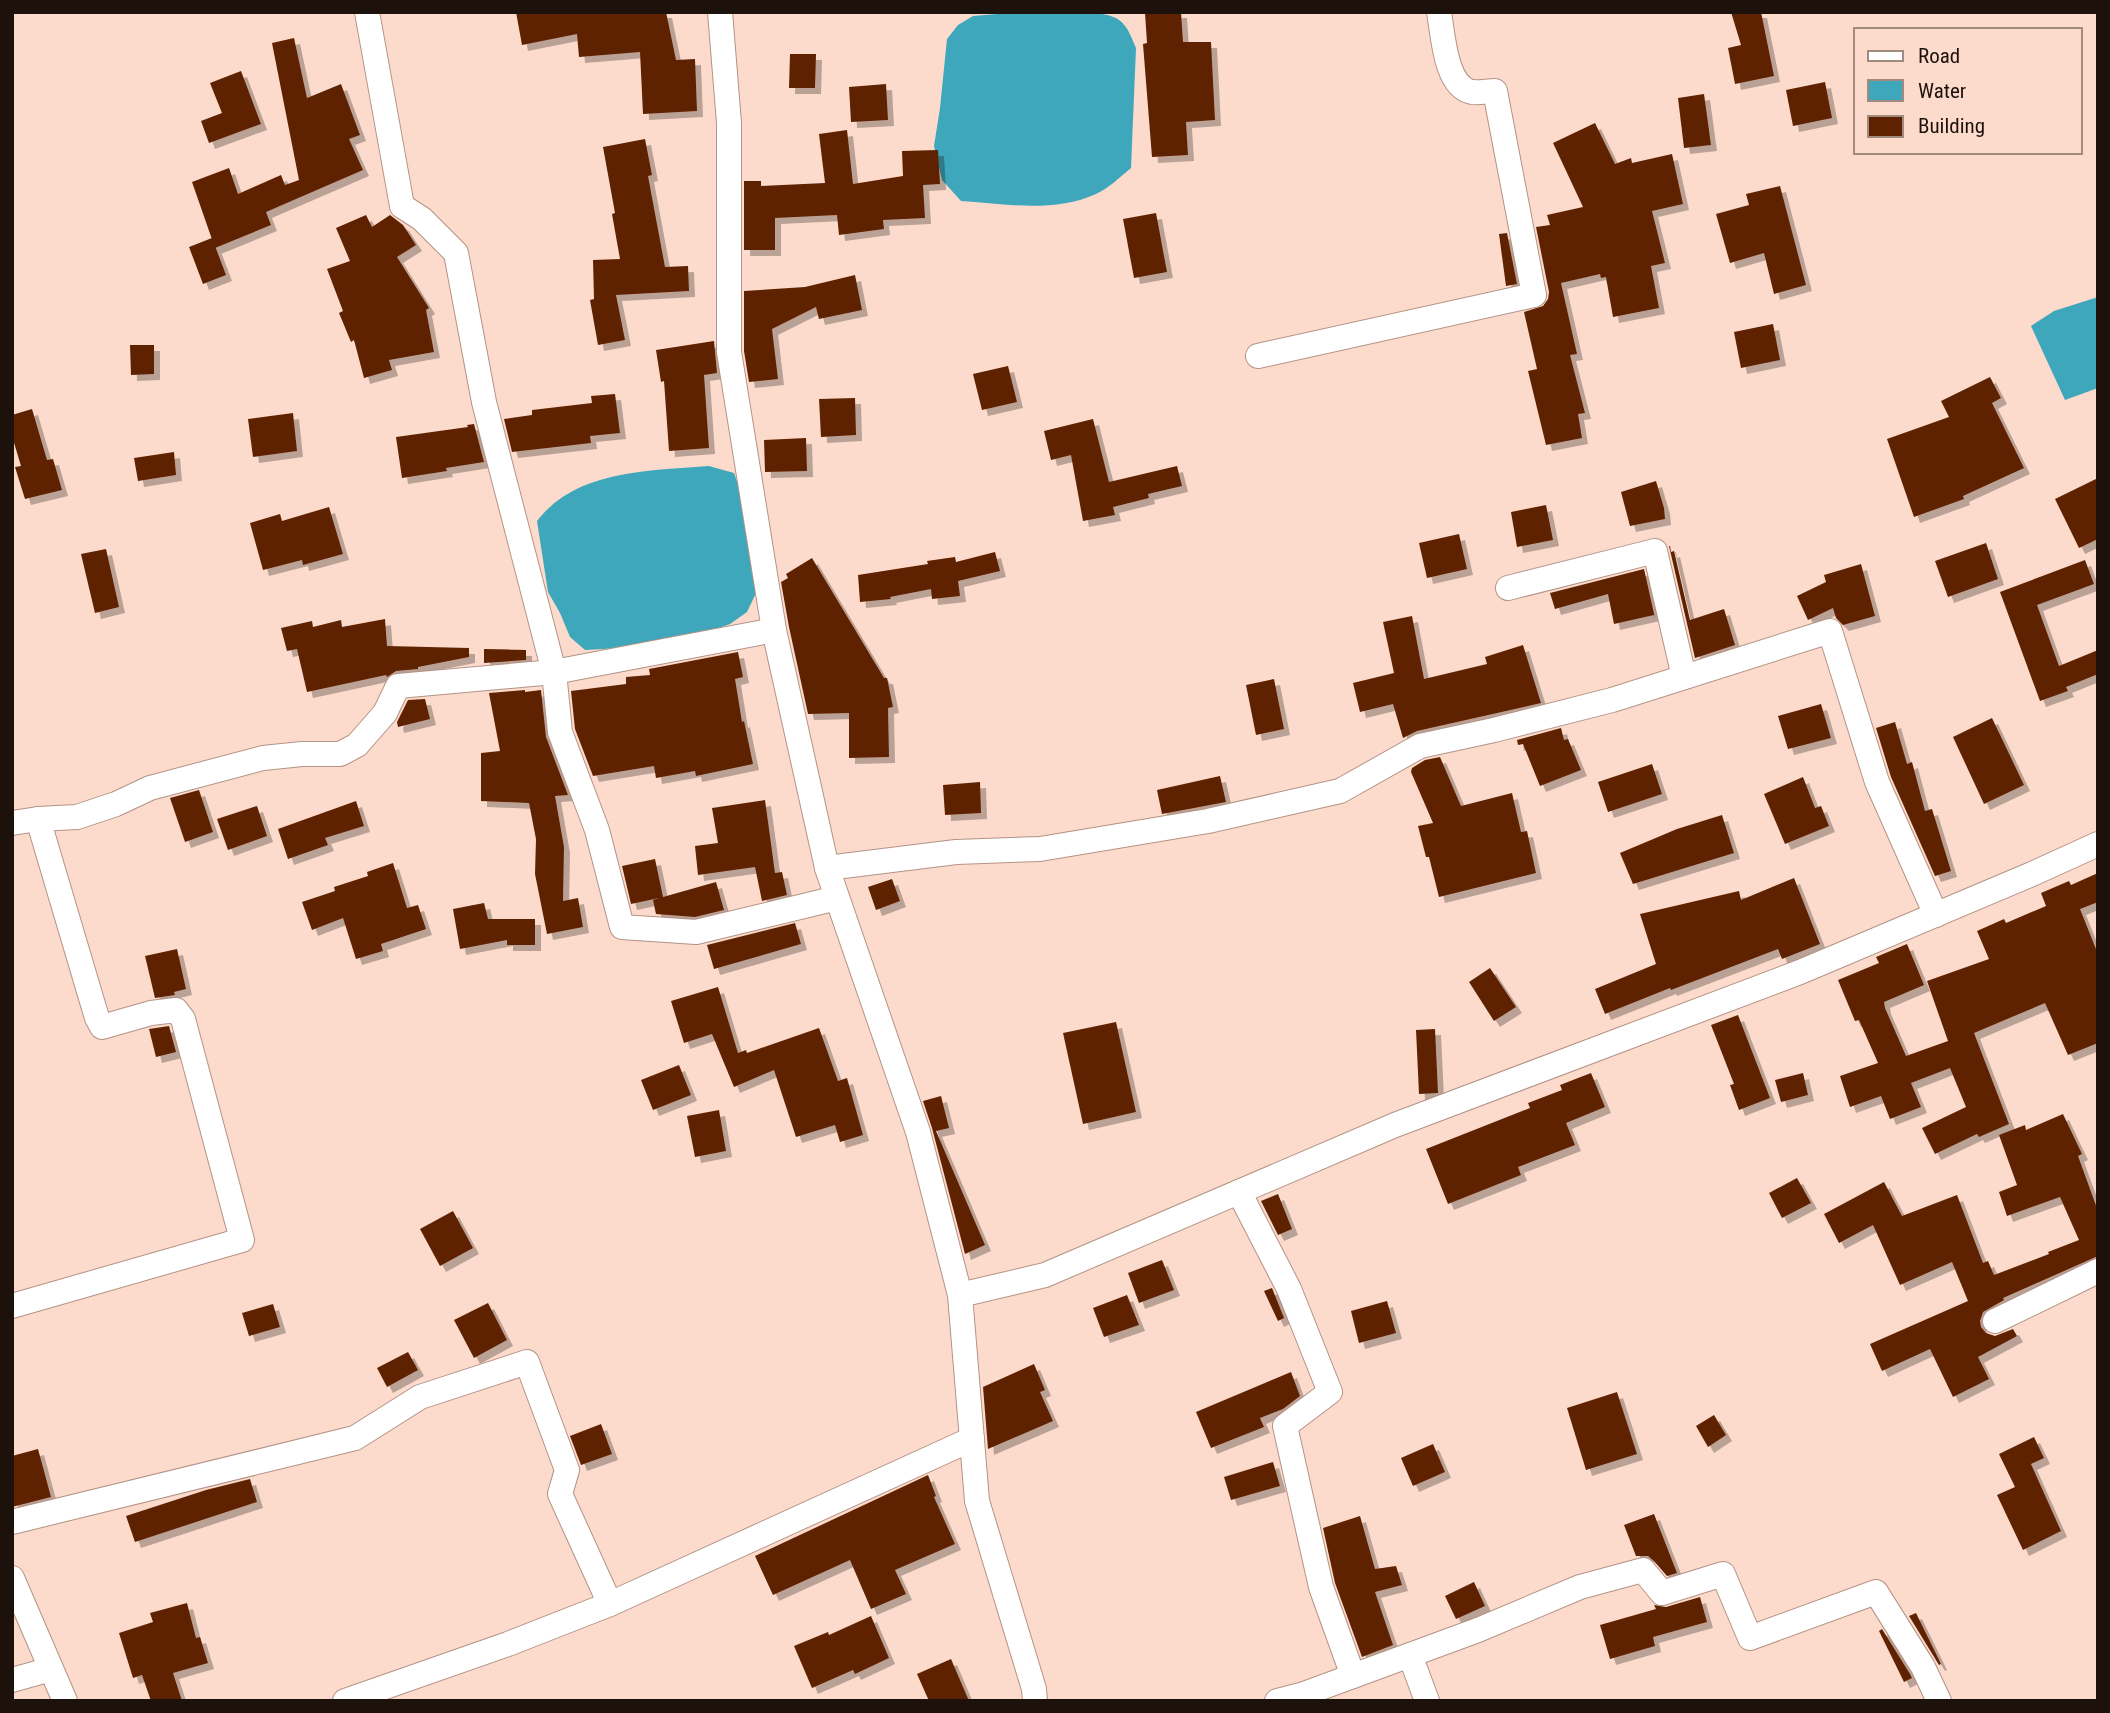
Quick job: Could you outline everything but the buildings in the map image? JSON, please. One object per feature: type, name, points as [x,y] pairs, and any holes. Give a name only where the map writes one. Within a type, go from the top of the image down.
[{"type":"street","points":[[367,12],[402,205],[422,219],[456,253],[484,402],[554,672],[560,732],[597,830],[622,927],[696,932],[837,898]]},
{"type":"street","points":[[720,12],[729,123],[729,352],[774,630],[827,868],[918,1132],[960,1295],[977,1501],[1034,1689],[1035,1701]]},
{"type":"street","points":[[1258,356],[1534,295],[1495,91],[1471,92],[1455,82],[1448,64],[1439,12]]},
{"type":"street","points":[[1508,588],[1655,551],[1684,677]]},
{"type":"street","points":[[12,823],[76,817],[116,804],[150,788],[263,758],[340,754],[357,745],[385,713],[398,686],[554,672],[774,630]]},
{"type":"street","points":[[827,868],[956,852],[1040,849],[1208,821],[1340,791],[1420,746],[1612,700],[1830,631],[1877,782],[1936,915]]},
{"type":"street","points":[[12,1306],[242,1240],[183,1019],[176,1010],[151,1013],[102,1027],[97,1018],[38,819]]},
{"type":"street","points":[[960,1295],[1045,1275],[1395,1125],[1800,972],[2098,844]]},
{"type":"street","points":[[1239,1192],[1289,1289],[1330,1392],[1285,1426],[1321,1587],[1353,1676]]},
{"type":"street","points":[[1995,1321],[2098,1271]]},
{"type":"street","points":[[12,1522],[355,1438],[420,1397],[527,1362],[567,1470],[559,1494],[610,1604]]},
{"type":"street","points":[[345,1701],[508,1644],[610,1604],[972,1439]]},
{"type":"street","points":[[1277,1701],[1304,1694],[1478,1630],[1580,1587],[1643,1570],[1662,1593],[1724,1574],[1750,1638],[1876,1592],[1923,1667],[1939,1701]]},
{"type":"street","points":[[12,1578],[65,1701]]},
{"type":"street","points":[[1410,1655],[1427,1701]]},
{"type":"street","points":[[12,1680],[51,1669]]},
{"type":"water","points":[[1022,12],[1100,14],[1111,16],[1125,26],[1136,48],[1131,168],[1101,192],[1064,204],[1029,206],[961,201],[942,180],[934,146],[947,39],[958,25],[973,16]]},
{"type":"water","points":[[2098,297],[2098,388],[2065,400],[2031,326],[2054,311]]},
{"type":"water","points":[[709,466],[734,473],[745,504],[757,591],[747,612],[730,624],[691,638],[585,650],[570,637],[548,592],[537,521],[553,504],[572,491],[593,482],[639,472]]}]
